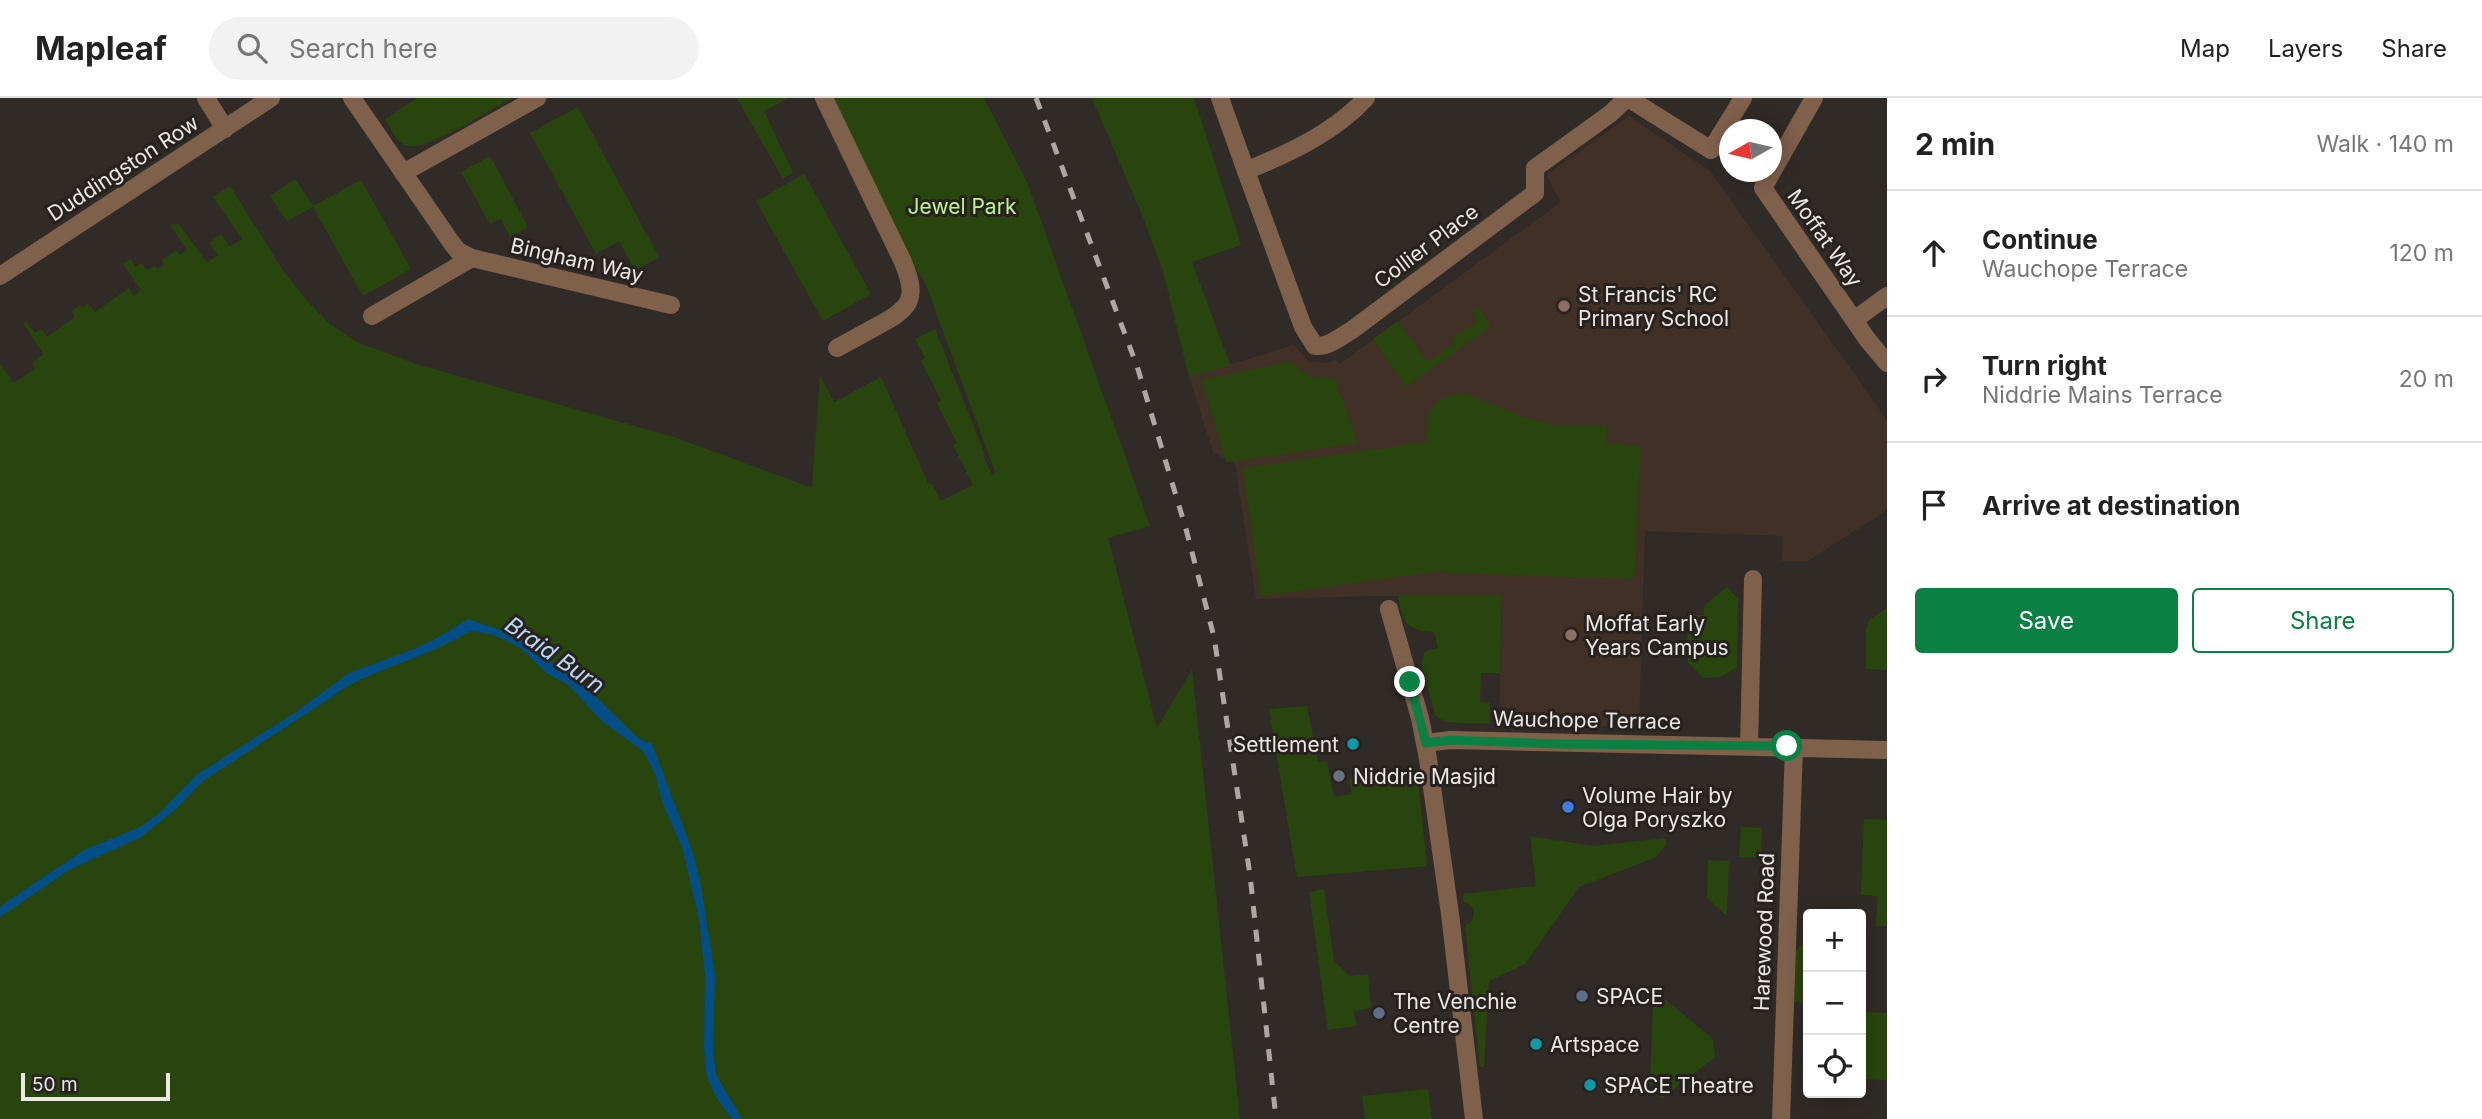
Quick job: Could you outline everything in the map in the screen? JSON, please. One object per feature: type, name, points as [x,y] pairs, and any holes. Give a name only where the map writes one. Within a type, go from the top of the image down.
[{"type":"street","points":[[206,98],[225,129]]},
{"type":"street","name":"Duddingston Row","points":[[0,276],[271,98]]},
{"type":"street","name":"Bingham Way","points":[[352,98],[458,251],[472,258],[671,305]]},
{"type":"street","points":[[402,173],[537,98]]},
{"type":"street","points":[[824,98],[903,262],[910,288],[909,302],[901,313],[837,348]]},
{"type":"street","points":[[1220,98],[1246,171],[1292,152],[1351,114],[1366,98]]},
{"type":"street","name":"Collier Place","points":[[1246,171],[1308,337],[1315,346],[1322,346],[1332,342],[1535,193],[1535,168],[1628,98],[1711,150],[1743,98]]},
{"type":"street","name":"Moffat Way","points":[[1814,98],[1763,188],[1887,363]]},
{"type":"street","points":[[372,316],[472,258]]},
{"type":"street","points":[[1854,320],[1887,296]]},
{"type":"street","points":[[1749,746],[1753,579]]},
{"type":"street","points":[[1389,609],[1426,743],[1450,914],[1474,1119]]},
{"type":"street","name":"Wauchope Terrace","points":[[1426,743],[1450,740],[1887,750]]},
{"type":"street","name":"Harewood Road","points":[[1781,1119],[1790,747]]},
{"type":"shaded area","points":[[1629,116],[1710,171],[1887,420],[1887,510],[1808,561],[1782,561],[1783,536],[1645,531],[1639,727],[1499,724],[1502,596],[1256,599],[1235,464],[1213,452],[1189,377],[1294,345],[1306,359],[1313,362],[1326,363],[1335,359],[1340,364],[1561,202],[1546,175]]},
{"type":"green space","points":[[417,98],[512,98],[444,136],[418,146],[409,146],[397,139],[385,119]]},
{"type":"green space","points":[[737,98],[789,98],[764,111],[793,173],[783,179]]},
{"type":"green space","name":"Jewel Park","points":[[834,98],[984,98],[1027,182],[1150,526],[1108,538],[1157,728],[1192,670],[1240,1119],[0,1119],[0,364],[14,383],[35,369],[32,363],[44,354],[23,324],[26,321],[35,333],[42,329],[47,337],[75,317],[72,311],[80,305],[82,308],[88,304],[95,312],[129,288],[134,296],[141,290],[123,264],[130,259],[136,267],[142,263],[147,270],[154,266],[157,269],[164,265],[162,260],[176,250],[180,255],[187,250],[170,225],[172,223],[178,223],[207,263],[218,255],[209,243],[221,234],[230,247],[242,239],[213,197],[230,186],[284,272],[310,304],[330,324],[357,342],[416,364],[677,438],[812,488],[820,376],[834,402],[881,377],[928,483],[932,484],[941,501],[973,485],[953,445],[957,443],[937,403],[941,400],[921,361],[925,358],[915,339],[935,329],[985,455],[983,456],[992,475],[996,474],[924,280],[916,270]]},
{"type":"green space","points":[[1092,98],[1194,98],[1241,245],[1192,262],[1230,365],[1189,377],[1163,271]]},
{"type":"green space","points":[[578,107],[659,257],[635,270],[619,241],[596,254],[530,133]]},
{"type":"green space","points":[[490,156],[528,227],[510,237],[501,219],[490,224],[461,172]]},
{"type":"green space","points":[[804,174],[871,294],[823,321],[756,201]]},
{"type":"green space","points":[[295,179],[313,206],[361,180],[411,269],[363,296],[313,207],[287,221],[270,196]]},
{"type":"green space","points":[[1478,307],[1491,326],[1406,387],[1373,339],[1398,321],[1427,362],[1455,343],[1452,338],[1477,321],[1472,312]]},
{"type":"green space","points":[[1292,361],[1310,376],[1334,377],[1358,443],[1226,462],[1202,380]]},
{"type":"green space","points":[[1465,393],[1522,417],[1555,425],[1607,425],[1606,443],[1641,446],[1634,579],[1448,573],[1447,570],[1261,596],[1243,468],[1427,442],[1427,421],[1433,407],[1445,398]]},
{"type":"green space","points":[[1727,587],[1738,599],[1737,667],[1721,677],[1703,678],[1688,662],[1686,652],[1689,615],[1704,615],[1704,606]]},
{"type":"green space","points":[[1398,596],[1502,596],[1500,673],[1481,673],[1480,702],[1490,703],[1490,724],[1445,722],[1435,715],[1421,663],[1425,651],[1438,648],[1434,632],[1411,627],[1407,623]]},
{"type":"green space","points":[[1887,608],[1887,670],[1866,669],[1866,629],[1869,620]]},
{"type":"green space","points":[[1307,706],[1318,762],[1327,761],[1334,797],[1352,794],[1349,779],[1406,770],[1417,774],[1427,866],[1297,877],[1269,709]]},
{"type":"green space","points":[[1864,819],[1887,820],[1887,926],[1876,926],[1878,896],[1861,895]]},
{"type":"green space","points":[[1741,827],[1762,828],[1761,858],[1739,857]]},
{"type":"green space","points":[[1530,836],[1594,846],[1666,838],[1666,845],[1656,857],[1579,887],[1525,964],[1489,981],[1484,1067],[1480,1067],[1465,926],[1472,921],[1474,913],[1471,905],[1463,902],[1463,894],[1536,886]]},
{"type":"green space","points":[[1708,860],[1729,861],[1727,916],[1707,898]]},
{"type":"green space","points":[[1324,889],[1334,961],[1350,976],[1368,974],[1371,1008],[1354,1011],[1356,1026],[1328,1030],[1309,892]]},
{"type":"green space","points":[[1803,943],[1803,1003],[1793,1002],[1795,951]]},
{"type":"green space","points":[[1662,997],[1713,1039],[1715,1057],[1662,1098],[1650,1081],[1653,1006]]},
{"type":"green space","points":[[1866,1012],[1887,1013],[1887,1080],[1866,1079]]},
{"type":"green space","points":[[1428,1089],[1432,1119],[1365,1119],[1362,1096]]},
{"type":"water","points":[[468,619],[514,635],[538,649],[552,663],[586,687],[639,739],[652,744],[692,850],[700,881],[715,975],[713,1048],[716,1075],[742,1119],[732,1119],[716,1097],[707,1077],[704,1049],[705,975],[699,919],[683,850],[662,801],[655,773],[643,751],[603,722],[567,684],[548,674],[519,647],[493,635],[471,631],[349,685],[203,781],[176,809],[141,837],[69,870],[0,917],[0,907],[9,900],[84,850],[140,827],[161,812],[196,775],[293,714],[349,673],[414,649]]},
{"type":"railway","points":[[1036,98],[1137,366],[1186,529],[1214,637],[1250,875],[1276,1119]]},
{"type":"place","name":"St Francis' RC Primary School","points":[[1564,306]]},
{"type":"place","name":"Moffat Early Years Campus","points":[[1571,635]]},
{"type":"place","name":"Settlement","points":[[1353,744]]},
{"type":"place","name":"Niddrie Masjid","points":[[1339,776]]},
{"type":"place","name":"Volume Hair by Olga Poryszko","points":[[1568,807]]},
{"type":"place","name":"SPACE","points":[[1582,996]]},
{"type":"place","name":"The Venchie Centre","points":[[1379,1013]]},
{"type":"place","name":"Artspace","points":[[1536,1044]]},
{"type":"place","name":"SPACE Theatre","points":[[1590,1085]]},
{"type":"route","points":[[1410,682],[1426,743],[1450,740],[1787,746]]},
{"type":"water label","name":"Braid Burn","points":[[555,655]]}]
